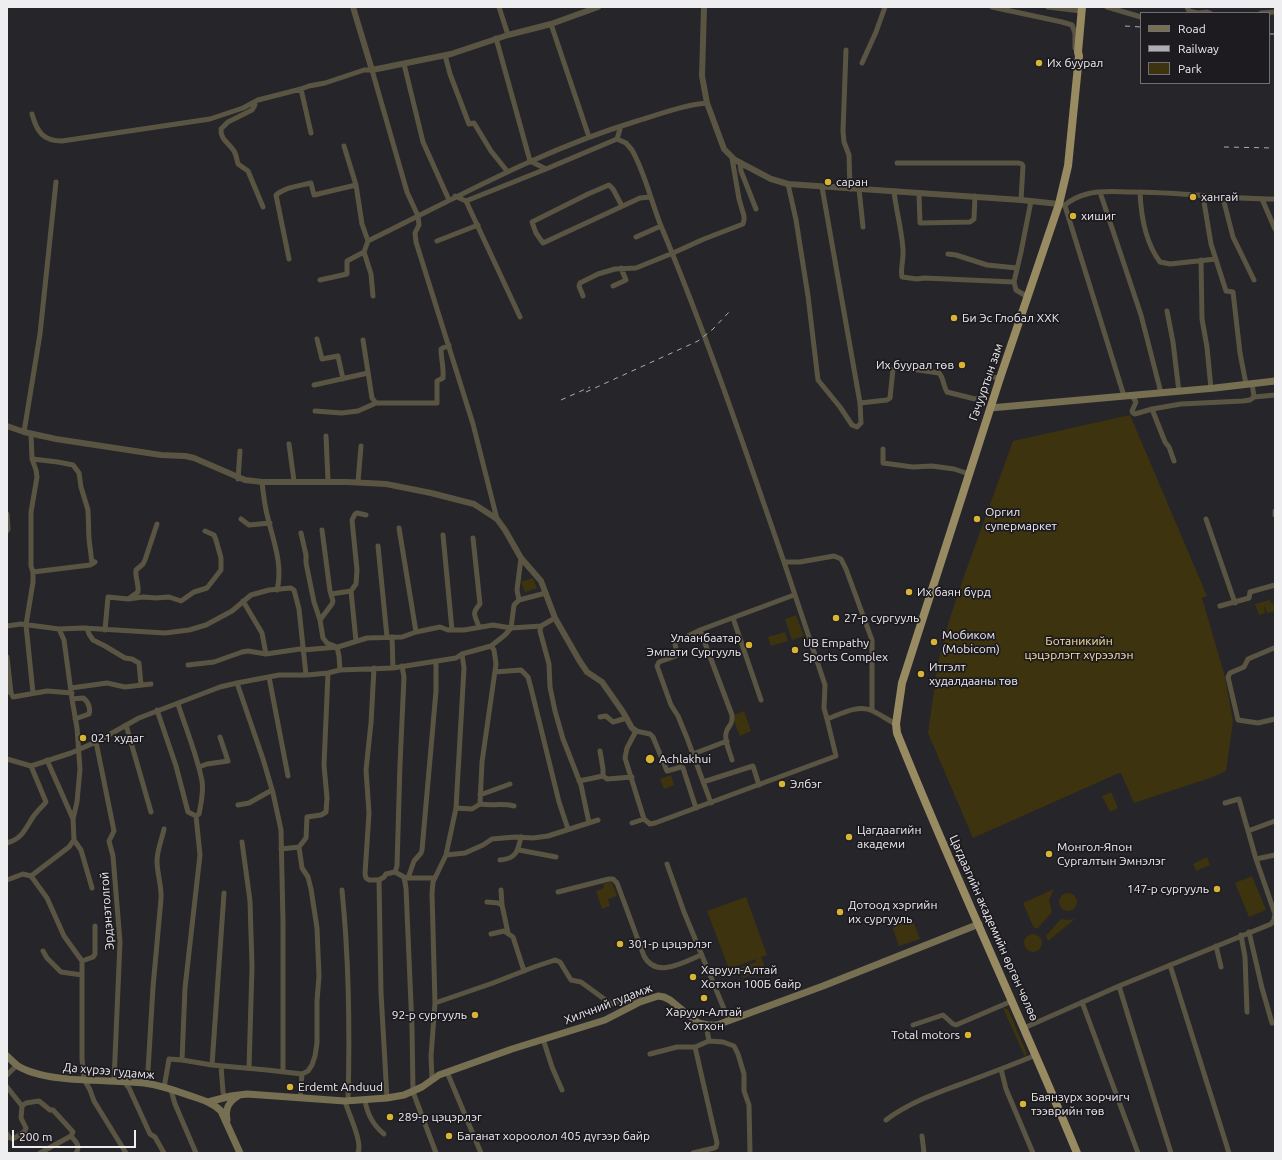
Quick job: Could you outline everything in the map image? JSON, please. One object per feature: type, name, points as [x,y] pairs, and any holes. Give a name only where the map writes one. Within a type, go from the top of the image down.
[{"type":"highway","name":"Гачууртын зам","points":[[897,712],[902,683],[990,408],[1028,297],[1062,205],[1068,166],[1077,56],[1083,8]]},
{"type":"highway","name":"Цагдаагийн академийн өргөн чөлөө","points":[[897,712],[897,733],[908,761],[1077,1153]]},
{"type":"main road","points":[[990,408],[1179,392],[1275,381]]},
{"type":"main road","points":[[706,1025],[717,1025],[729,1021],[823,986],[979,924]]},
{"type":"main road","name":"Хилчний гудамж","points":[[208,1102],[241,1095],[257,1094],[346,1101],[388,1098],[413,1092],[426,1085],[437,1076],[447,1072],[543,1039],[605,1020],[645,1000],[658,996],[667,998],[694,1020],[706,1025]]},
{"type":"main road","name":"Да хүрээ гудамж","points":[[7,1056],[17,1065],[29,1071],[45,1075],[145,1083],[208,1102],[218,1108],[228,1125],[240,1153]]},
{"type":"main road","points":[[228,1125],[227,1108],[231,1100],[241,1095]]},
{"type":"main road","points":[[218,1108],[227,1108]]},
{"type":"street","points":[[353,7],[407,192],[418,216],[419,225],[415,233],[416,242],[473,424],[497,519]]},
{"type":"street","points":[[499,7],[508,35]]},
{"type":"street","points":[[32,114],[36,126],[47,139],[62,141],[210,119],[224,115],[258,100],[325,83],[364,70],[372,70],[445,55],[496,38],[551,24],[598,7]]},
{"type":"street","points":[[704,7],[702,76],[707,103],[719,137],[724,149],[732,158],[771,179],[788,184],[975,196],[1062,205],[1086,194],[1100,192],[1140,192],[1223,198],[1275,199]]},
{"type":"street","points":[[862,63],[885,7]]},
{"type":"street","points":[[992,7],[1072,25],[1075,33],[1077,56]]},
{"type":"street","points":[[1048,7],[1083,8]]},
{"type":"street","points":[[1106,7],[1140,17]]},
{"type":"street","points":[[551,24],[589,137]]},
{"type":"street","points":[[496,38],[530,161],[546,169]]},
{"type":"street","points":[[846,50],[843,132],[849,159],[850,189]]},
{"type":"street","points":[[445,55],[450,74],[469,124],[474,123],[491,151],[508,171]]},
{"type":"street","points":[[404,64],[424,142],[449,200]]},
{"type":"street","points":[[301,89],[311,133]]},
{"type":"street","points":[[254,103],[255,105],[252,110],[228,122],[220,129],[220,133],[235,152],[238,164],[248,171],[264,207]]},
{"type":"street","points":[[368,240],[508,171],[589,137],[692,104],[707,103]]},
{"type":"street","points":[[618,137],[621,126]]},
{"type":"street","points":[[610,130],[632,150],[673,253],[735,418],[825,685],[824,708],[836,756],[711,803],[650,824],[644,819],[625,758],[627,748],[636,731]]},
{"type":"street","points":[[466,201],[546,169],[618,137]]},
{"type":"street","points":[[344,146],[356,185],[362,224],[368,240],[364,252],[371,274],[373,296]]},
{"type":"street","points":[[583,296],[579,286],[580,282],[598,274],[621,268],[636,268],[744,222],[732,158]]},
{"type":"street","points":[[740,162],[741,171],[756,209]]},
{"type":"street","points":[[897,163],[1019,163],[1023,166],[1021,200]]},
{"type":"street","points":[[33,693],[26,625],[33,582],[33,572],[31,566],[31,512],[33,492],[37,482],[37,475],[32,459],[28,433],[56,182]]},
{"type":"street","points":[[289,259],[276,195],[279,192],[294,187],[311,184],[314,195],[356,185]]},
{"type":"street","points":[[788,184],[796,220],[808,296],[818,380],[840,407],[852,425],[857,427],[861,423],[860,403],[822,187]]},
{"type":"street","points":[[622,206],[613,189],[609,185],[532,222],[536,233],[543,243],[640,198],[650,197]]},
{"type":"street","points":[[859,189],[863,227]]},
{"type":"street","points":[[894,191],[896,210],[901,225],[904,251],[902,277],[917,279],[924,278],[1014,282]]},
{"type":"street","points":[[1100,192],[1141,315],[1161,393]]},
{"type":"street","points":[[1140,192],[1145,233],[1154,254],[1160,262],[1170,264],[1216,259]]},
{"type":"street","points":[[919,193],[920,223],[973,221],[975,196]]},
{"type":"street","points":[[455,196],[466,201],[520,317]]},
{"type":"street","points":[[1203,196],[1208,229],[1216,259],[1226,290],[1233,292],[1240,353],[1254,397]]},
{"type":"street","points":[[1223,198],[1234,241],[1254,280]]},
{"type":"street","points":[[1262,199],[1275,229]]},
{"type":"street","points":[[1028,297],[1016,290],[1014,282],[1031,201]]},
{"type":"street","points":[[1062,205],[1124,396]]},
{"type":"street","points":[[437,241],[478,225]]},
{"type":"street","points":[[636,237],[661,226]]},
{"type":"street","points":[[320,280],[346,274],[347,261],[364,252]]},
{"type":"street","points":[[948,254],[988,265],[1017,268]]},
{"type":"street","points":[[1201,260],[1202,319],[1207,347],[1211,388]]},
{"type":"street","points":[[614,286],[626,280],[621,268]]},
{"type":"street","points":[[1167,311],[1173,342],[1179,392]]},
{"type":"street","points":[[317,339],[322,359],[338,356],[343,379]]},
{"type":"street","points":[[363,340],[372,398],[376,403]]},
{"type":"street","points":[[315,411],[342,413],[358,411],[376,403],[436,403],[437,382],[443,378],[444,372],[441,349],[449,345]]},
{"type":"street","points":[[860,403],[887,400],[890,398],[893,369],[897,367],[939,373],[947,392],[975,399],[982,397],[990,378],[1000,378]]},
{"type":"street","points":[[314,385],[368,373]]},
{"type":"street","points":[[1132,396],[1136,402],[1132,411],[1136,414],[1152,409],[1181,404],[1246,401],[1254,397],[1275,395]]},
{"type":"street","points":[[1152,409],[1174,461]]},
{"type":"street","points":[[7,426],[28,433],[56,439],[161,455],[194,458],[238,479],[249,481],[358,482],[397,486],[474,504],[497,519],[521,558],[537,575],[546,593],[555,618],[587,672],[602,682],[627,718],[632,728],[636,731],[650,734],[653,737],[666,771],[681,767],[683,768],[696,808]]},
{"type":"street","points":[[326,436],[328,481]]},
{"type":"street","points":[[290,444],[294,481]]},
{"type":"street","points":[[358,482],[361,446]]},
{"type":"street","points":[[883,449],[883,463],[913,467],[932,466],[954,469],[969,474]]},
{"type":"street","points":[[238,479],[240,451]]},
{"type":"street","points":[[32,459],[73,465],[79,473],[81,487],[88,510],[89,539],[94,562],[90,565],[33,572]]},
{"type":"street","points":[[262,482],[266,511],[278,561],[279,573],[277,590]]},
{"type":"street","points":[[356,641],[351,591],[356,584],[357,570],[352,520],[354,514],[357,513],[366,515]]},
{"type":"street","points":[[7,514],[7,531]]},
{"type":"street","points":[[241,519],[249,524],[270,523]]},
{"type":"street","points":[[1206,519],[1235,603]]},
{"type":"street","points":[[128,599],[138,592],[139,587],[136,570],[145,560],[157,524]]},
{"type":"street","points":[[399,528],[416,632]]},
{"type":"street","points":[[320,620],[333,601],[322,530]]},
{"type":"street","points":[[105,630],[108,597],[128,599],[143,597],[169,597],[181,601],[194,592],[207,588],[219,574],[222,564],[214,535],[205,531]]},
{"type":"street","points":[[301,533],[314,602],[320,620],[323,638],[337,647],[340,670]]},
{"type":"street","points":[[442,535],[452,630]]},
{"type":"street","points":[[473,538],[480,604],[474,610],[474,613],[479,627]]},
{"type":"street","points":[[378,546],[393,668]]},
{"type":"street","points":[[784,562],[800,562],[834,556],[841,559],[872,640],[872,710]]},
{"type":"street","points":[[518,600],[517,590],[521,558]]},
{"type":"street","points":[[1220,606],[1249,598],[1250,592],[1275,585]]},
{"type":"street","points":[[7,626],[26,625],[59,629],[87,628],[165,634],[189,630],[206,624],[232,611],[251,595],[269,590],[291,588],[294,590],[301,622],[302,650],[306,675]]},
{"type":"street","points":[[331,594],[351,591]]},
{"type":"street","points":[[7,759],[30,766],[71,753],[96,742],[139,718],[157,710],[178,704],[220,687],[236,683],[269,677],[328,673],[340,670],[393,668],[456,658],[462,654],[491,646],[505,635],[510,628],[514,605],[518,600],[546,593]]},
{"type":"street","points":[[711,803],[678,716],[671,705],[657,666],[659,662],[676,656],[676,642],[700,630],[794,595]]},
{"type":"street","points":[[243,601],[262,633],[266,654]]},
{"type":"street","points":[[188,665],[214,662],[248,651],[266,654],[300,649],[337,647],[367,638],[402,637],[416,632],[440,628],[464,630],[493,625],[510,628],[541,626],[555,618]]},
{"type":"street","points":[[733,618],[761,700]]},
{"type":"street","points":[[541,626],[540,632],[549,664],[550,686],[555,711],[563,739],[579,781],[589,823]]},
{"type":"street","points":[[87,628],[93,640],[125,658],[132,658],[139,664],[142,685]]},
{"type":"street","points":[[59,629],[64,640],[80,769],[77,802],[73,819],[74,840],[82,850],[92,888]]},
{"type":"street","points":[[700,630],[732,715],[733,722],[726,733],[732,760]]},
{"type":"street","points":[[480,804],[482,762],[495,672],[495,655],[491,646]]},
{"type":"street","points":[[1275,648],[1248,659],[1244,667],[1230,672],[1228,677],[1238,720],[1258,723],[1275,719]]},
{"type":"street","points":[[432,1079],[431,1056],[435,1004],[432,887],[434,878],[446,855],[456,808],[459,784],[458,762],[464,668],[462,654]]},
{"type":"street","points":[[7,656],[9,692],[13,697],[47,691],[71,691],[107,683],[125,687],[151,684]]},
{"type":"street","points":[[435,662],[435,701],[422,850],[414,861],[406,878],[413,1092],[436,1153]]},
{"type":"street","points":[[395,872],[397,866],[404,691],[402,666]]},
{"type":"street","points":[[374,668],[371,723],[366,770],[369,813],[366,878],[369,880],[379,880],[386,874],[395,872],[406,878],[434,878]]},
{"type":"street","points":[[495,672],[521,670],[528,677],[557,795],[568,829]]},
{"type":"street","points":[[281,849],[299,847],[306,838],[307,817],[321,815],[326,812],[327,798],[324,765],[328,673]]},
{"type":"street","points":[[269,677],[288,776]]},
{"type":"street","points":[[236,683],[272,790],[281,830],[284,946],[283,1072]]},
{"type":"street","points":[[72,699],[83,698],[88,704],[90,712],[89,714],[75,719]]},
{"type":"street","points":[[178,704],[202,780],[202,796],[199,814],[196,816],[200,855],[185,988],[182,1060]]},
{"type":"street","points":[[827,719],[856,708],[872,710],[896,724]]},
{"type":"street","points":[[157,710],[176,766],[188,812],[196,816]]},
{"type":"street","points":[[600,717],[606,716],[613,722],[627,718]]},
{"type":"street","points":[[126,725],[151,812]]},
{"type":"street","points":[[199,767],[207,764],[228,761],[220,738]]},
{"type":"street","points":[[693,754],[727,741]]},
{"type":"street","name":"Эрдэнэтолгой","points":[[96,742],[114,831],[109,841],[113,856],[120,942],[114,1081]]},
{"type":"street","points":[[600,751],[603,769],[602,776]]},
{"type":"street","points":[[47,760],[73,819]]},
{"type":"street","points":[[7,843],[24,833],[34,816],[46,802],[30,766]]},
{"type":"street","points":[[703,782],[753,766],[760,785]]},
{"type":"street","points":[[579,781],[602,776],[607,779],[632,778]]},
{"type":"street","points":[[480,795],[510,784]]},
{"type":"street","points":[[238,804],[249,803],[272,790]]},
{"type":"street","points":[[1024,1028],[1241,935],[1273,925],[1275,914],[1256,859],[1240,799],[1225,803]]},
{"type":"street","points":[[456,808],[472,809],[480,804],[505,804],[514,806]]},
{"type":"street","points":[[632,823],[644,819]]},
{"type":"street","points":[[446,855],[465,853],[492,839],[548,836],[598,820]]},
{"type":"street","points":[[1248,830],[1275,821]]},
{"type":"street","points":[[145,1083],[148,1071],[153,987],[162,888],[159,880],[158,857],[164,829]]},
{"type":"street","points":[[500,860],[511,858],[519,850],[521,837]]},
{"type":"street","points":[[31,876],[69,847],[74,840]]},
{"type":"street","points":[[242,842],[250,901],[252,960],[248,1068]]},
{"type":"street","points":[[164,1088],[169,1059],[302,1074],[308,1071],[315,1056],[319,976],[316,912],[309,881],[302,868],[299,847]]},
{"type":"street","points":[[519,850],[556,857]]},
{"type":"street","points":[[1256,859],[1275,855]]},
{"type":"street","points":[[667,864],[684,912],[729,1021]]},
{"type":"street","points":[[7,880],[23,874],[31,876],[47,898],[64,936],[82,961],[82,1059],[84,1079],[94,1101],[126,1153]]},
{"type":"street","points":[[558,892],[613,879],[617,883],[647,961],[658,968],[670,968],[701,955]]},
{"type":"street","points":[[379,880],[381,993],[388,1098]]},
{"type":"street","points":[[342,890],[349,1027],[346,1101],[359,1142],[358,1153]]},
{"type":"street","points":[[501,890],[502,905],[508,933]]},
{"type":"street","points":[[212,1065],[224,893]]},
{"type":"street","points":[[487,902],[498,902],[502,905]]},
{"type":"street","points":[[82,961],[93,957],[95,954],[95,926]]},
{"type":"street","points":[[491,934],[504,931],[513,937],[524,971]]},
{"type":"street","points":[[1249,932],[1272,1023]]},
{"type":"street","points":[[1241,935],[1245,957],[1247,1012]]},
{"type":"street","points":[[1216,946],[1221,966]]},
{"type":"street","points":[[43,951],[47,958],[60,972],[82,975]]},
{"type":"street","points":[[435,1004],[557,960],[560,962],[571,980],[581,982],[611,1004],[633,999],[645,1000]]},
{"type":"street","points":[[1170,965],[1229,1153]]},
{"type":"street","points":[[1119,986],[1171,1153]]},
{"type":"street","points":[[913,1025],[943,1015],[953,1024],[956,1024],[1012,1001]]},
{"type":"street","points":[[1082,1002],[1138,1153]]},
{"type":"street","points":[[706,1025],[709,1041]]},
{"type":"street","points":[[543,1039],[552,1067],[562,1090]]},
{"type":"street","points":[[650,1054],[677,1047],[695,1047],[709,1041],[723,1042],[734,1046],[738,1054],[744,1076],[744,1091],[749,1109],[750,1153]]},
{"type":"street","points":[[693,1153],[714,1148],[716,1147],[717,1143],[695,1047]]},
{"type":"street","points":[[886,1120],[901,1109],[925,1097],[1036,1055]]},
{"type":"street","points":[[7,1075],[17,1065]]},
{"type":"street","points":[[222,1066],[223,1092],[225,1098]]},
{"type":"street","points":[[1001,1069],[1006,1089],[1033,1153]]},
{"type":"street","points":[[447,1072],[481,1153]]},
{"type":"street","points":[[300,1098],[302,1074]]},
{"type":"street","points":[[124,1082],[129,1088],[150,1134],[155,1138],[164,1153]]},
{"type":"street","points":[[7,1087],[22,1106]]},
{"type":"street","points":[[172,1090],[175,1104],[196,1153]]},
{"type":"street","points":[[365,1100],[370,1118],[384,1134]]},
{"type":"street","points":[[7,1134],[13,1139],[25,1131],[26,1128],[21,1118],[22,1106],[26,1102],[39,1101],[50,1110],[53,1110],[58,1114],[73,1132],[71,1136],[79,1146],[76,1153]]},
{"type":"street","points":[[40,1153],[71,1136]]},
{"type":"street","points":[[922,1136],[924,1153]]},
{"type":"green space","name":"Ботаникийн цэцэрлэгт хүрээлэн","points":[[1130,415],[1207,596],[1202,598],[1225,677],[1233,721],[1226,771],[1213,777],[1134,803],[1121,773],[1119,773],[973,838],[928,733],[938,662],[950,618],[1013,441]]},
{"type":"green space","points":[[533,578],[537,588],[525,592],[521,582]]},
{"type":"green space","points":[[1270,600],[1271,603],[1273,603],[1275,611],[1267,613],[1264,605],[1265,613],[1259,615],[1255,604]]},
{"type":"green space","points":[[796,615],[804,636],[792,640],[785,619]]},
{"type":"green space","points":[[785,632],[788,641],[771,646],[768,637]]},
{"type":"green space","points":[[744,711],[751,731],[740,736],[732,716]]},
{"type":"green space","points":[[671,775],[674,785],[664,789],[660,779]]},
{"type":"green space","points":[[1111,792],[1118,808],[1110,812],[1102,796]]},
{"type":"green space","points":[[1207,857],[1210,865],[1196,871],[1193,864]]},
{"type":"green space","points":[[1252,876],[1266,910],[1249,917],[1235,883]]},
{"type":"green space","points":[[610,882],[612,883],[617,896],[608,899],[610,906],[602,909],[596,891],[604,888],[603,884]]},
{"type":"green space","points":[[1054,889],[1049,900],[1052,912],[1038,928],[1034,928],[1023,903]]},
{"type":"green space","points":[[1068,893],[1074,896],[1077,902],[1074,908],[1068,911],[1062,908],[1059,902],[1062,896]]},
{"type":"green space","points":[[746,897],[767,955],[761,957],[765,968],[743,978],[739,968],[756,962],[756,959],[729,969],[707,911]]},
{"type":"green space","points":[[912,919],[920,939],[899,946],[893,929],[894,926]]},
{"type":"green space","points":[[1061,919],[1075,919],[1048,941],[1046,936]]},
{"type":"green space","points":[[1033,934],[1039,937],[1042,943],[1039,949],[1033,952],[1027,949],[1024,943],[1027,937]]},
{"type":"green space","points":[[1003,1008],[1008,1009],[1027,1054],[1025,1057]]},
{"type":"railway","points":[[1125,26],[1140,27]]},
{"type":"railway","points":[[1270,34],[1275,34]]},
{"type":"railway","points":[[1224,147],[1275,148]]},
{"type":"railway","points":[[586,392],[698,341],[713,329],[730,311]]},
{"type":"railway","points":[[561,400],[590,387]]},
{"type":"place","name":"Их буурал","points":[[1039,63]]},
{"type":"place","name":"саран","points":[[828,182]]},
{"type":"place","name":"хангай","points":[[1193,197]]},
{"type":"place","name":"хишиг","points":[[1073,216]]},
{"type":"place","name":"Би Эс Глобал ХХК","points":[[954,318]]},
{"type":"place","name":"Их буурал төв","points":[[962,365]]},
{"type":"place","name":"Оргил супермаркет","points":[[977,519]]},
{"type":"place","name":"Их баян бүрд","points":[[909,592]]},
{"type":"place","name":"27-р сургууль","points":[[836,618]]},
{"type":"place","name":"Мобиком (Mobicom)","points":[[934,642]]},
{"type":"place","name":"Улаанбаатар Эмпати Сургууль","points":[[749,645]]},
{"type":"place","name":"UB Empathy Sports Complex","points":[[795,650]]},
{"type":"place","name":"Итгэлт худалдааны төв","points":[[921,674]]},
{"type":"place","name":"021 худаг","points":[[83,738]]},
{"type":"place","name":"Achlakhui","points":[[650,759]]},
{"type":"place","name":"Элбэг","points":[[782,784]]},
{"type":"place","name":"Цагдаагийн академи","points":[[849,837]]},
{"type":"place","name":"Монгол-Япон Сургалтын Эмнэлэг","points":[[1049,854]]},
{"type":"place","name":"147-р сургууль","points":[[1217,889]]},
{"type":"place","name":"Дотоод хэргийн их сургууль","points":[[840,912]]},
{"type":"place","name":"301-р цэцэрлэг","points":[[620,944]]},
{"type":"place","name":"Харуул-Алтай Хотхон 100Б байр","points":[[693,977]]},
{"type":"place","name":"Харуул-Алтай Хотхон","points":[[704,998]]},
{"type":"place","name":"92-р сургууль","points":[[475,1015]]},
{"type":"place","name":"Total motors","points":[[968,1035]]},
{"type":"place","name":"Erdemt Anduud","points":[[290,1087]]},
{"type":"place","name":"Баянзүрх зорчигч тээврийн төв","points":[[1023,1104]]},
{"type":"place","name":"289-р цэцэрлэг","points":[[390,1117]]},
{"type":"place","name":"Баганат хороолол 405 дүгээр байр","points":[[449,1136]]}]
